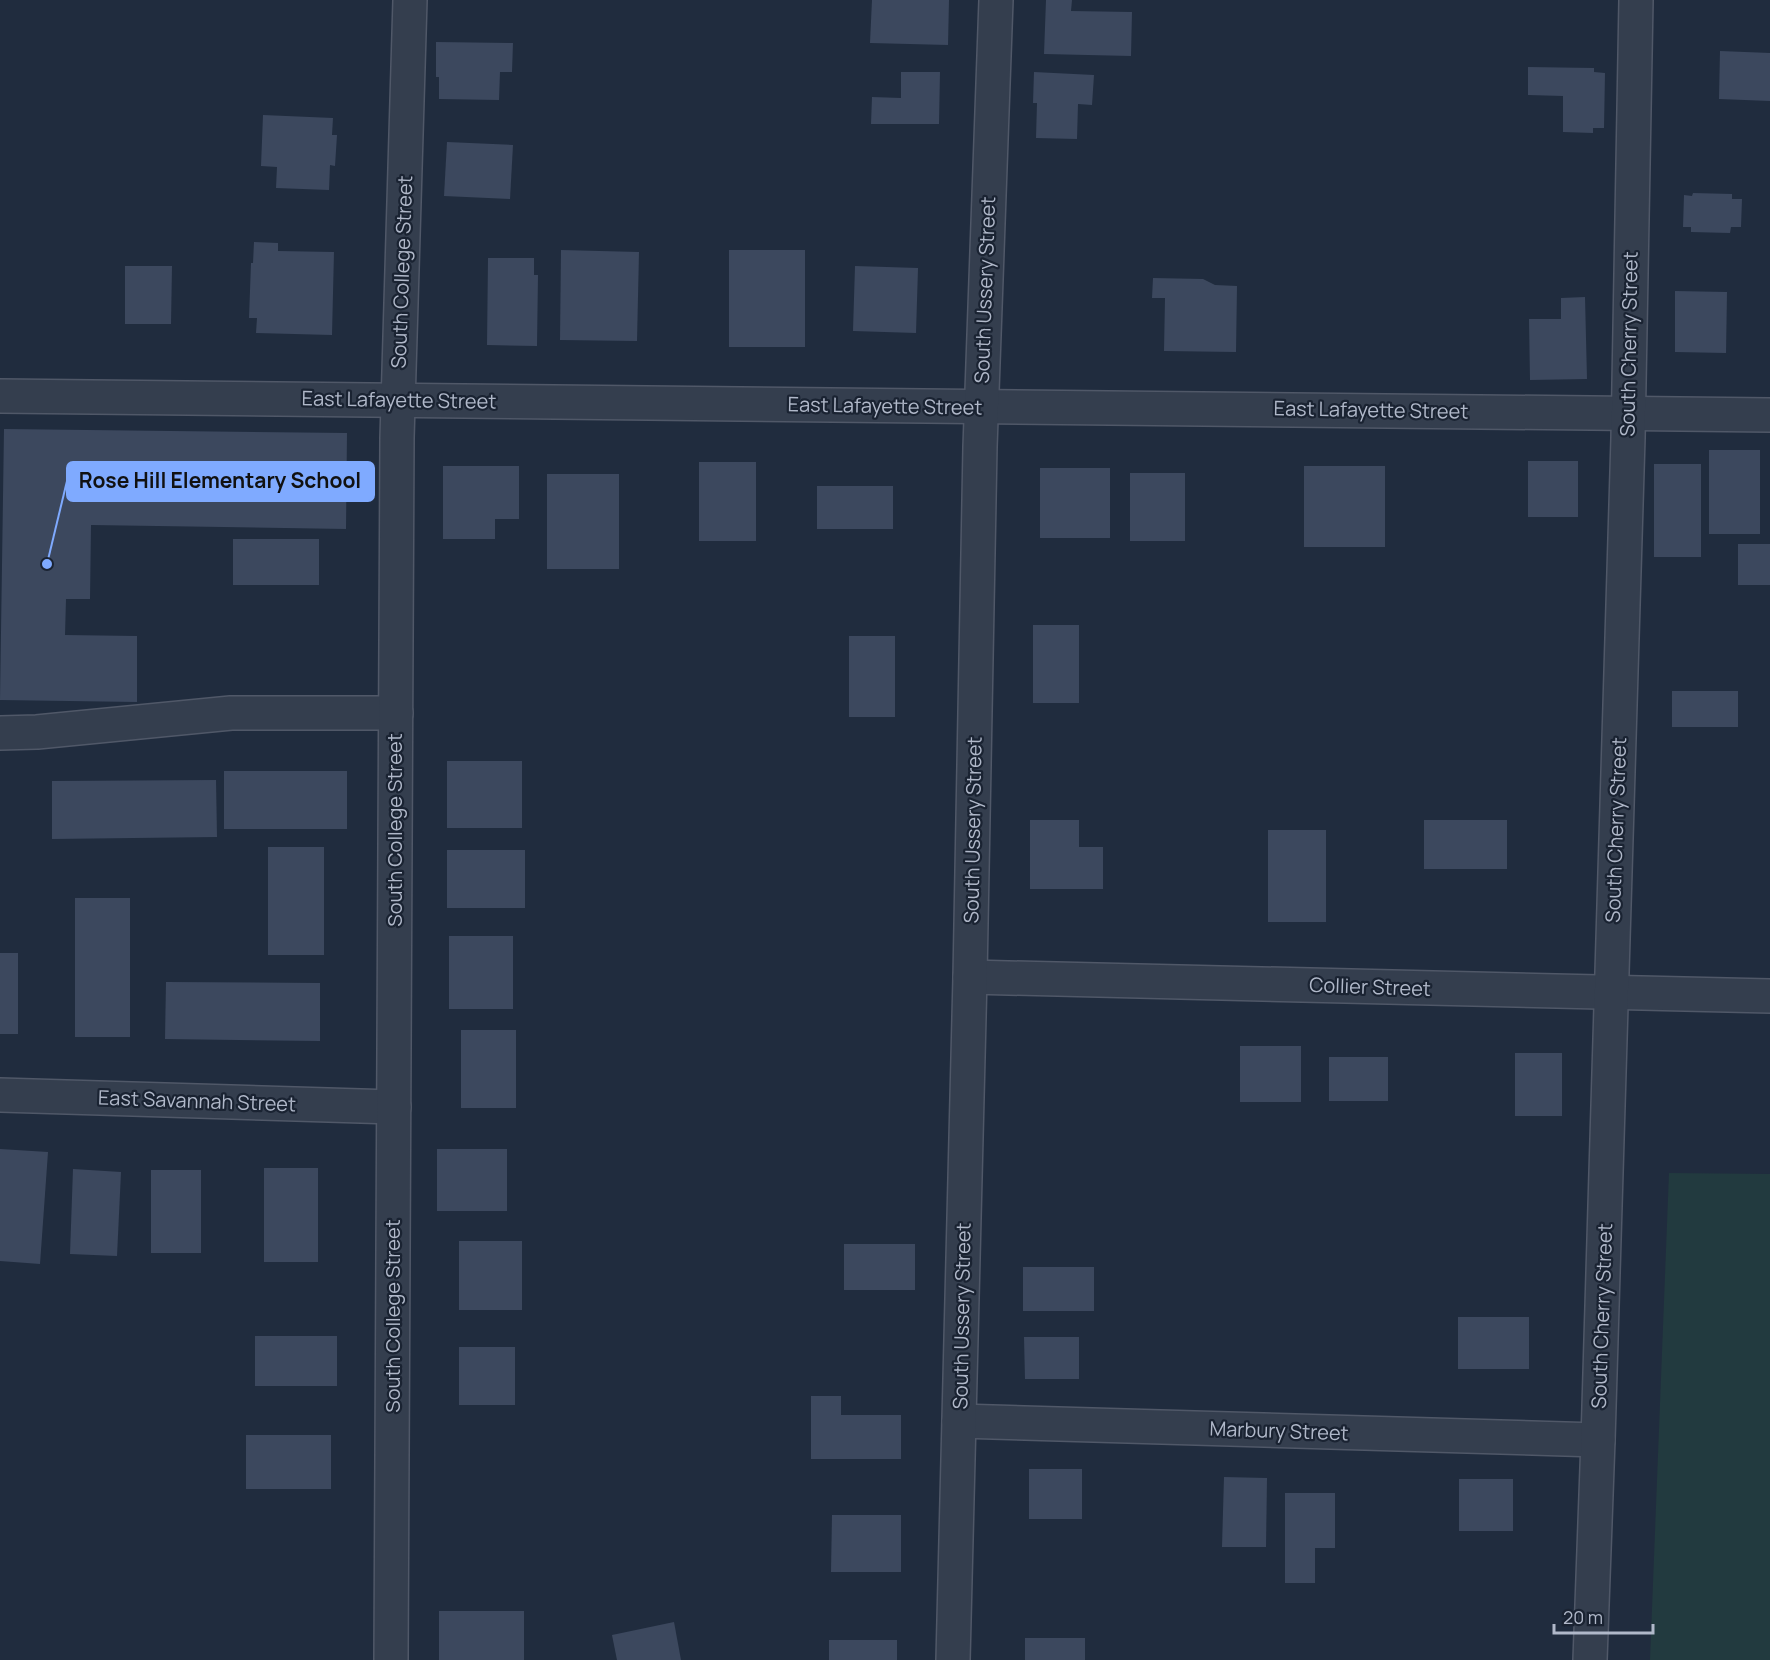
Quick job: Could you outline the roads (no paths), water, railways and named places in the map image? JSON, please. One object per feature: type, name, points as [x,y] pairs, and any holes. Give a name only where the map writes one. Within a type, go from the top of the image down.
[{"type":"street","name":"South College Street","points":[[392,1660],[398,400],[410,0]]},
{"type":"street","name":"South Ussery Street","points":[[953,1660],[981,407],[996,0]]},
{"type":"street","name":"South Cherry Street","points":[[1590,1660],[1628,413],[1636,0]]},
{"type":"street","name":"East Lafayette Street","points":[[0,396],[1770,414]]},
{"type":"street","points":[[0,733],[36,732],[231,713],[396,712]]},
{"type":"street","name":"Collier Street","points":[[970,977],[1770,996]]},
{"type":"street","name":"East Savannah Street","points":[[0,1095],[394,1107]]},
{"type":"street","name":"Marbury Street","points":[[959,1421],[1598,1440]]},
{"type":"place","name":"Rose Hill Elementary School","points":[[47,564]]}]
